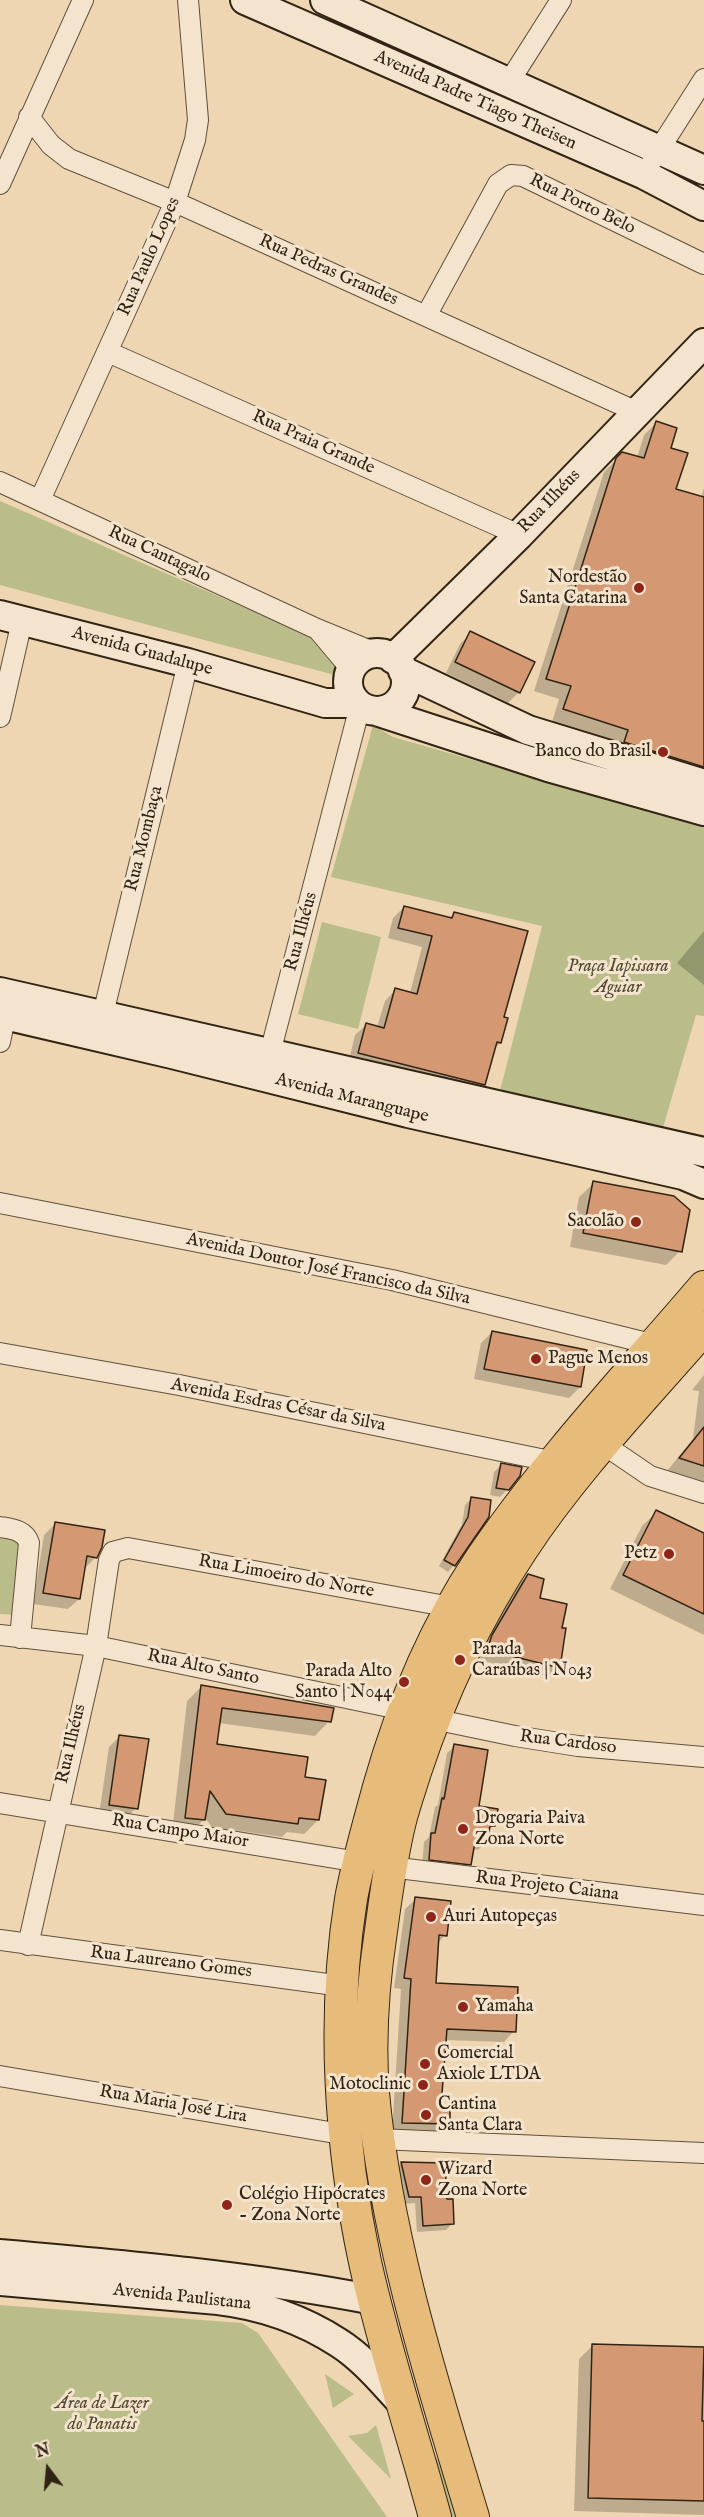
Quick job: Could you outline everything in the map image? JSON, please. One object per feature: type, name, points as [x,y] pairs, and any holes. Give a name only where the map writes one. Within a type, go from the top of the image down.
[{"type":"main road","name":"Avenida Padre Tiago Theisen","points":[[245,0],[645,175],[704,206]]},
{"type":"main road","name":"Avenida Padre Tiago Theisen","points":[[325,0],[359,7],[509,82],[704,170]]},
{"type":"main road","name":"Rua Ilhéus","points":[[391,661],[519,535],[704,343]]},
{"type":"main road","name":"Avenida Guadalupe","points":[[11,618],[284,689],[359,693],[548,767],[704,811]]},
{"type":"main road","points":[[391,661],[405,687],[398,702],[384,710],[359,693],[362,658],[391,661],[528,730],[704,784]]},
{"type":"main road","name":"Avenida Maranguape","points":[[3,1011],[103,1014],[270,1053],[665,1158],[683,1175],[704,1184]]},
{"type":"main road","name":"Avenida Maranguape","points":[[3,1011],[408,1113],[665,1158],[704,1152]]},
{"type":"main road","points":[[172,1054],[198,1050],[258,1063],[265,1060],[270,1053]]},
{"type":"main road","points":[[473,2517],[399,2257],[378,2139],[373,2088],[376,1966],[390,1867],[418,1715],[436,1634],[481,1560],[555,1462],[704,1287]]},
{"type":"main road","points":[[435,2517],[374,2300],[359,2228],[347,2135],[341,2034],[342,1986],[352,1898],[359,1862],[388,1754],[418,1715],[522,1547],[603,1444],[704,1328]]},
{"type":"main road","name":"Avenida Paulistana","points":[[0,2254],[92,2262],[289,2285],[374,2300]]},
{"type":"main road","points":[[99,2289],[117,2279],[138,2277],[249,2289],[270,2289],[289,2285]]},
{"type":"main road","name":"Avenida Paulistana","points":[[0,2281],[250,2304],[273,2311],[340,2343],[368,2366],[403,2404]]},
{"type":"main road","points":[[374,2300],[401,2312],[431,2407],[457,2463]]},
{"type":"street","points":[[0,184],[83,0]]},
{"type":"street","name":"Rua Paulo Lopes","points":[[40,500],[176,202],[192,151],[198,120],[188,0]]},
{"type":"street","points":[[509,82],[561,0]]},
{"type":"street","points":[[338,41],[359,7]]},
{"type":"street","points":[[645,175],[659,148],[704,79]]},
{"type":"street","name":"Rua Pedras Grandes","points":[[30,117],[51,145],[69,159],[176,202],[637,412]]},
{"type":"street","name":"Rua Porto Belo","points":[[426,316],[498,184],[511,175],[523,176],[704,264]]},
{"type":"street","name":"Rua Praia Grande","points":[[108,352],[519,535]]},
{"type":"street","name":"Rua Cantagalo","points":[[0,482],[391,661]]},
{"type":"street","points":[[0,717],[11,618]]},
{"type":"street","name":"Rua Cantagalo","points":[[317,629],[359,693]]},
{"type":"street","name":"Rua Mombaça","points":[[103,1014],[188,663]]},
{"type":"street","name":"Rua Ilhéus","points":[[270,1053],[359,693]]},
{"type":"street","name":"Avenida Doutor José Francisco da Silva","points":[[0,1203],[392,1280],[655,1345]]},
{"type":"street","name":"Avenida Esdras César da Silva","points":[[0,1353],[179,1385],[555,1462]]},
{"type":"street","points":[[603,1444],[650,1476],[704,1493]]},
{"type":"street","points":[[4,1528],[25,1534],[30,1548],[20,1638]]},
{"type":"street","name":"Rua Ilhéus","points":[[28,1945],[56,1811],[96,1646],[109,1560],[113,1552],[121,1548]]},
{"type":"street","name":"Rua Limoeiro do Norte","points":[[121,1548],[451,1607]]},
{"type":"street","name":"Rua Alto Santo","points":[[0,1635],[96,1646],[418,1715]]},
{"type":"street","name":"Rua Cardoso","points":[[418,1715],[515,1736],[578,1746],[704,1757]]},
{"type":"street","name":"Rua Campo Maior","points":[[0,1803],[359,1862]]},
{"type":"street","name":"Rua Projeto Caiana","points":[[390,1867],[704,1905]]},
{"type":"street","name":"Rua Laureano Gomes","points":[[0,1940],[342,1986]]},
{"type":"street","name":"Rua Maria José Lira","points":[[0,2076],[347,2135]]},
{"type":"street","points":[[378,2139],[704,2153]]},
{"type":"green space","points":[[0,501],[319,640],[342,677],[0,585]]},
{"type":"green space","name":"Praça Iapissara Aguiar","points":[[373,725],[393,737],[704,826],[704,1016],[696,1015],[662,1131],[499,1095],[542,926],[331,877]]},
{"type":"green space","points":[[322,922],[381,937],[358,1029],[298,1014]]},
{"type":"green space","points":[[0,1538],[25,1542],[16,1615],[0,1614]]},
{"type":"green space","name":"Área de Lazer do Panatis","points":[[0,2305],[242,2323],[258,2333],[387,2517],[0,2517]]},
{"type":"green space","points":[[325,2374],[354,2394],[333,2408]]},
{"type":"green space","points":[[376,2425],[391,2479],[348,2436],[367,2433]]},
{"type":"green space","points":[[432,2451],[450,2478],[461,2517],[444,2517]]},
{"type":"building","name":"Nordestão Santa Catarina","points":[[656,421],[677,428],[671,448],[688,453],[676,489],[704,497],[704,767],[624,742],[628,730],[563,709],[571,686],[546,679],[616,458],[622,452],[644,458]]},
{"type":"building","points":[[470,631],[535,662],[520,693],[455,662]]},
{"type":"building","points":[[404,906],[452,918],[454,912],[528,931],[504,1017],[508,1018],[501,1043],[497,1042],[485,1085],[358,1053],[366,1023],[384,1028],[395,988],[417,994],[432,936],[398,928]]},
{"type":"building","name":"Sacolão","points":[[593,1181],[674,1196],[690,1210],[682,1252],[583,1233]]},
{"type":"building","name":"Pague Menos","points":[[492,1331],[587,1350],[581,1387],[484,1369]]},
{"type":"building","points":[[704,1427],[704,1466],[679,1458]]},
{"type":"building","points":[[501,1463],[522,1467],[520,1476],[509,1490],[496,1488]]},
{"type":"building","points":[[471,1497],[491,1500],[489,1517],[455,1566],[444,1560],[468,1517]]},
{"type":"building","name":"Petz","points":[[656,1510],[704,1533],[704,1614],[623,1575]]},
{"type":"building","points":[[55,1522],[105,1530],[97,1558],[87,1556],[80,1599],[43,1593]]},
{"type":"building","points":[[528,1574],[544,1579],[540,1598],[567,1604],[562,1628],[566,1628],[560,1668],[487,1650],[492,1635]]},
{"type":"building","points":[[201,1685],[334,1708],[331,1722],[222,1708],[217,1744],[308,1757],[305,1777],[326,1780],[319,1820],[299,1818],[298,1824],[226,1814],[210,1791],[205,1820],[185,1818]]},
{"type":"building","points":[[119,1735],[149,1739],[138,1809],[109,1805]]},
{"type":"building","points":[[454,1744],[488,1750],[479,1806],[498,1809],[495,1826],[490,1826],[487,1844],[475,1842],[471,1865],[429,1860],[431,1833],[435,1833],[442,1798],[444,1799]]},
{"type":"building","points":[[415,1897],[451,1901],[447,1936],[439,1935],[436,1983],[518,1987],[516,2032],[447,2029],[441,2107],[450,2107],[450,2124],[402,2123],[411,1979],[404,1978]]},
{"type":"building","name":"Wizard Zona Norte","points":[[401,2162],[445,2163],[447,2199],[453,2199],[454,2224],[423,2226],[421,2197],[409,2197]]},
{"type":"building","points":[[592,2344],[704,2347],[702,2421],[704,2421],[704,2501],[588,2498]]},
{"type":"place","name":"Nordestão Santa Catarina","points":[[639,588]]},
{"type":"place","name":"Banco do Brasil","points":[[663,752]]},
{"type":"place","name":"Sacolão","points":[[636,1222]]},
{"type":"place","name":"Pague Menos","points":[[536,1359]]},
{"type":"place","name":"Petz","points":[[669,1554]]},
{"type":"place","name":"Parada Caraúbas | N043","points":[[460,1660]]},
{"type":"place","name":"Parada Alto Santo | N044","points":[[404,1682]]},
{"type":"place","name":"Drogaria Paiva Zona Norte","points":[[463,1829]]},
{"type":"place","name":"Auri Autopeças","points":[[431,1917]]},
{"type":"place","name":"Yamaha","points":[[463,2007]]},
{"type":"place","name":"Comercial Axiole LTDA","points":[[425,2064]]},
{"type":"place","name":"Motoclinic","points":[[423,2085]]},
{"type":"place","name":"Cantina Santa Clara","points":[[426,2115]]},
{"type":"place","name":"Wizard Zona Norte","points":[[426,2180]]},
{"type":"place","name":"Colégio Hipócrates - Zona Norte","points":[[227,2205]]}]
